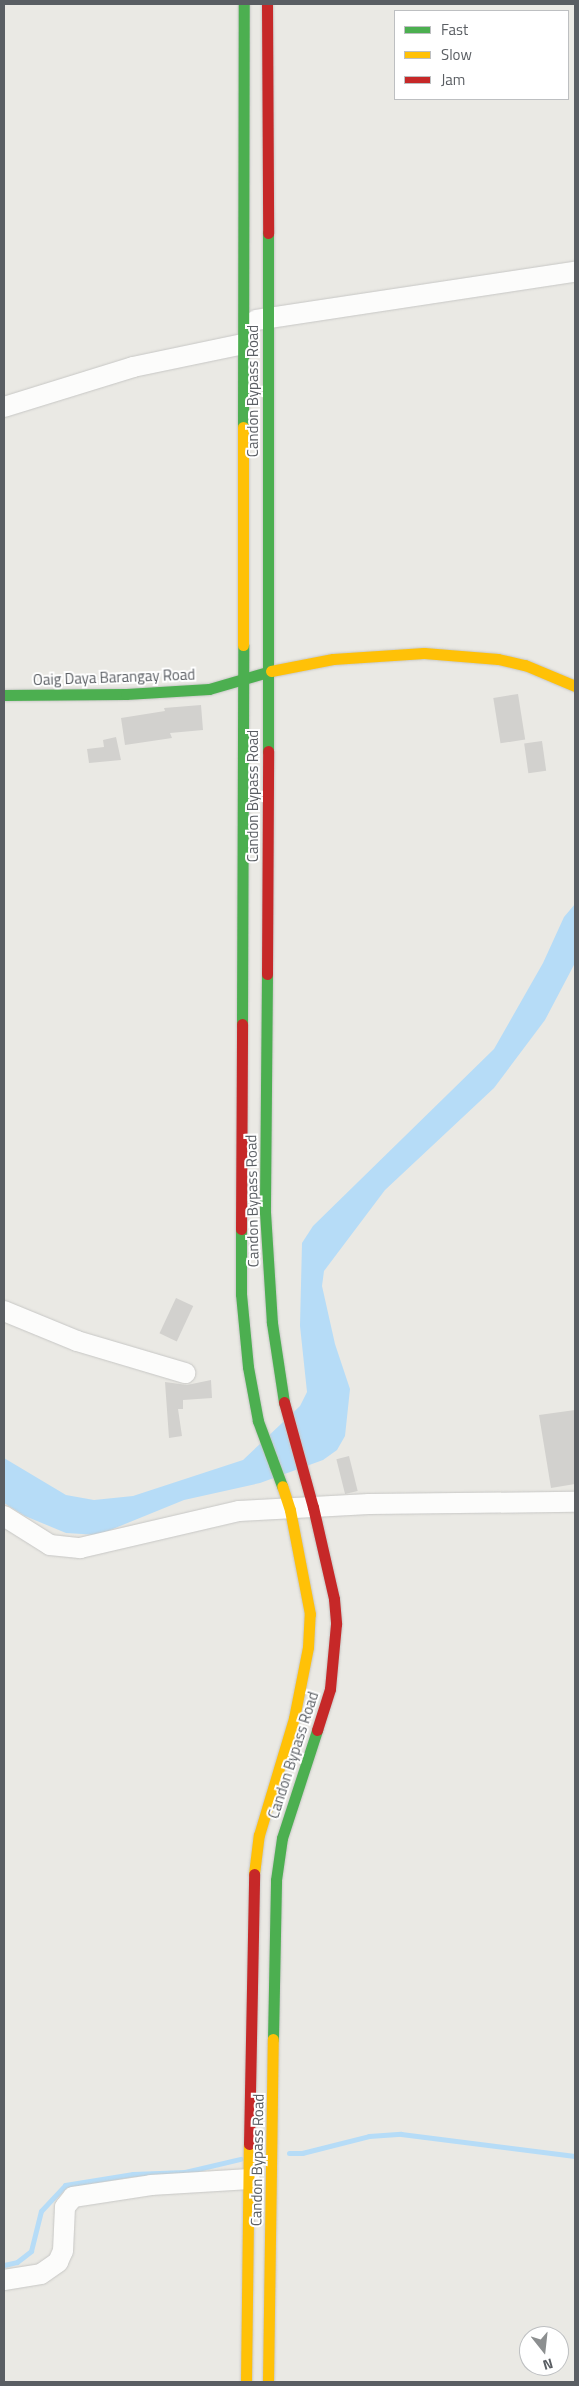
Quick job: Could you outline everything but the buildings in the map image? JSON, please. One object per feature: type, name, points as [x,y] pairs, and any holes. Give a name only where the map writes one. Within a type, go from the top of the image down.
[{"type":"main road","name":"Candon Bypass Road","points":[[244,4],[241,1294],[248,1367],[258,1421],[287,1501],[308,1595],[308,1647],[294,1718],[259,1835],[253,1880],[246,2382]]},
{"type":"main road","name":"Candon Bypass Road","points":[[267,4],[269,671],[265,1212],[272,1323],[285,1412],[307,1483],[334,1599],[335,1645],[330,1689],[282,1838],[276,1880],[268,2382]]},
{"type":"main road","name":"Oaig Daya Barangay Road","points":[[4,694],[186,691],[217,687],[269,671],[333,659],[454,653],[525,665],[575,686]]},
{"type":"street","points":[[243,320],[268,320],[575,272]]},
{"type":"street","points":[[4,406],[133,367],[243,344]]},
{"type":"street","points":[[4,1311],[77,1341],[185,1373]]},
{"type":"street","points":[[4,1516],[50,1545],[80,1548],[287,1501],[313,1507],[575,1502]]},
{"type":"street","points":[[4,2280],[41,2274],[58,2262],[62,2251],[65,2207],[73,2197],[151,2186],[250,2179]]},
{"type":"water","points":[[575,904],[575,963],[545,1020],[494,1088],[385,1190],[324,1271],[322,1286],[335,1344],[350,1389],[345,1436],[337,1450],[323,1460],[260,1483],[184,1500],[98,1535],[66,1533],[25,1516],[4,1503],[4,1458],[66,1495],[94,1500],[133,1496],[243,1460],[300,1406],[307,1392],[300,1326],[302,1243],[313,1226],[494,1049],[543,963],[564,917]]},
{"type":"waterway","points":[[289,2153],[302,2153],[369,2136],[401,2134],[575,2156]]},
{"type":"waterway","points":[[4,2265],[17,2262],[31,2251],[41,2211],[65,2185],[133,2174],[185,2172],[240,2159]]},
{"type":"traffic: fast","points":[[243,427],[244,4]]},
{"type":"traffic: fast","points":[[268,233],[268,751]]},
{"type":"traffic: fast","points":[[242,1024],[243,645]]},
{"type":"traffic: fast","points":[[4,695],[126,694],[209,689],[271,671]]},
{"type":"traffic: fast","points":[[267,974],[265,1212],[272,1323],[284,1402]]},
{"type":"traffic: fast","points":[[241,1229],[241,1294],[248,1367],[258,1421],[282,1486]]},
{"type":"traffic: fast","points":[[273,2039],[276,1880],[282,1838],[317,1730]]},
{"type":"traffic: slow","points":[[243,427],[243,645]]},
{"type":"traffic: slow","points":[[271,671],[333,659],[424,653],[498,659],[525,665],[575,686]]},
{"type":"traffic: slow","points":[[254,1874],[259,1835],[294,1718],[308,1647],[310,1614],[290,1510],[282,1486]]},
{"type":"traffic: slow","points":[[268,2382],[273,2039]]},
{"type":"traffic: slow","points":[[246,2382],[249,2144]]},
{"type":"traffic: jam","points":[[267,4],[268,233]]},
{"type":"traffic: jam","points":[[267,974],[268,751]]},
{"type":"traffic: jam","points":[[241,1229],[242,1024]]},
{"type":"traffic: jam","points":[[284,1402],[313,1507],[334,1599],[336,1624],[330,1689],[317,1730]]},
{"type":"traffic: jam","points":[[249,2144],[254,1874]]}]
